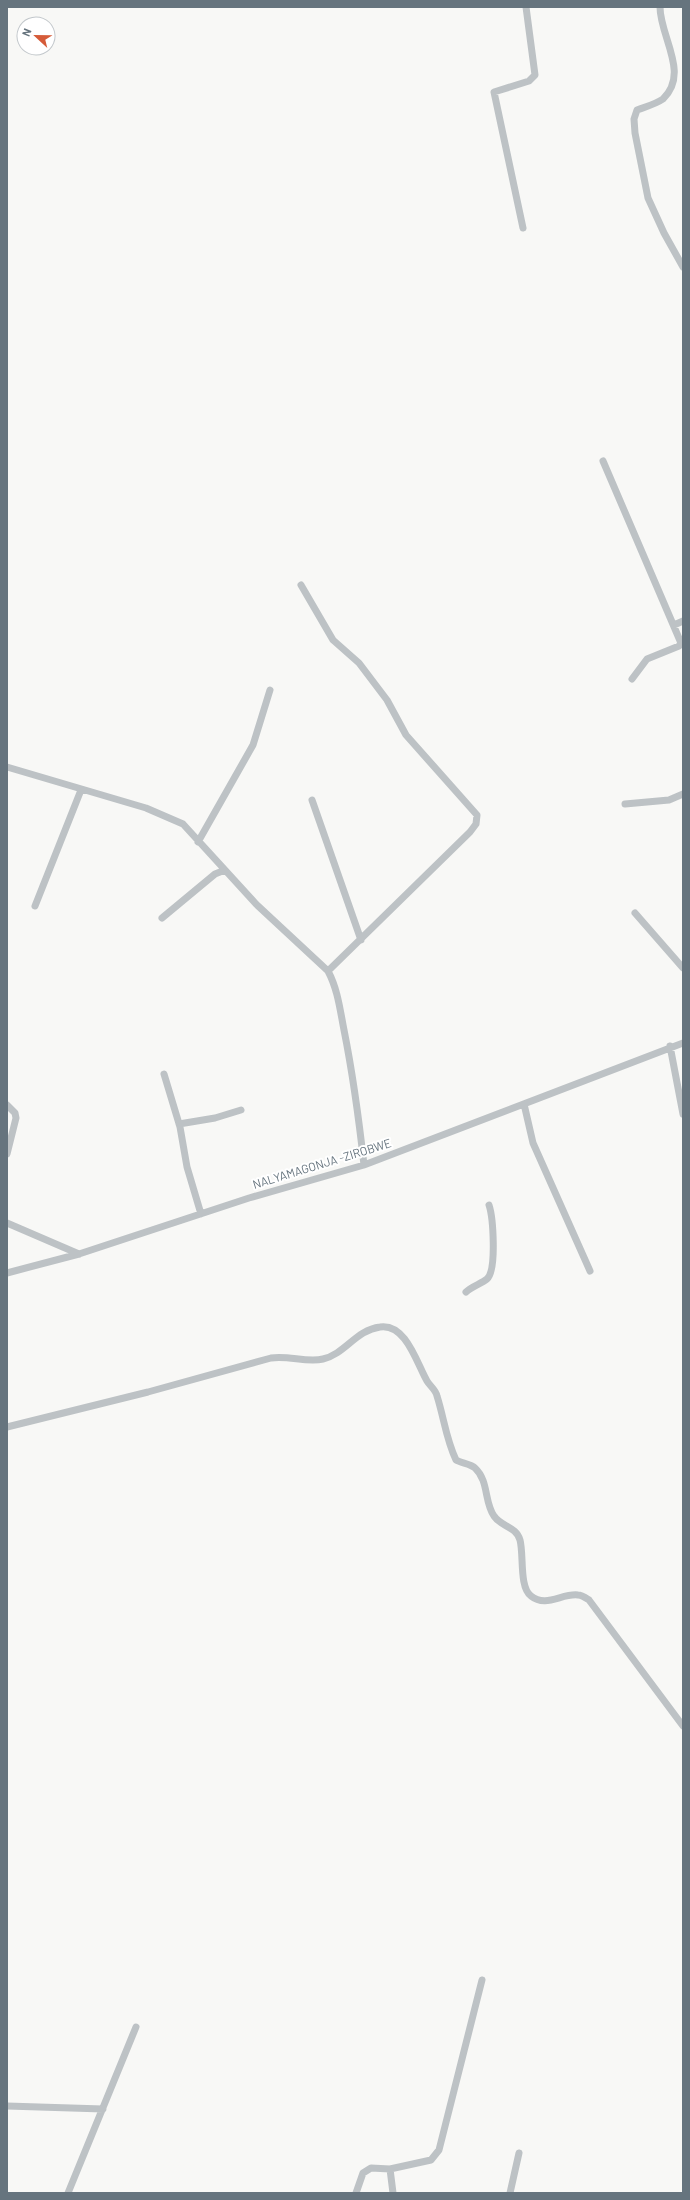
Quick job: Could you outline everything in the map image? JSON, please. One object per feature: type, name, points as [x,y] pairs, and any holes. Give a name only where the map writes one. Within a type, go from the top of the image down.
[{"type":"street","points":[[523,228],[494,92],[529,81],[535,75],[526,7]]},
{"type":"street","points":[[660,7],[676,76],[672,88],[662,100],[637,110],[634,119],[648,198],[664,233],[683,267]]},
{"type":"street","points":[[603,461],[680,640],[680,645],[647,660],[632,679]]},
{"type":"street","points":[[301,585],[333,640],[359,663],[387,700],[406,735],[477,815],[476,824],[470,832],[328,971]]},
{"type":"street","points":[[674,625],[683,621]]},
{"type":"street","points":[[198,842],[252,745],[270,690]]},
{"type":"street","points":[[7,767],[146,808],[183,824],[256,904],[328,971],[335,984],[348,1047],[356,1092],[364,1165]]},
{"type":"street","points":[[35,906],[81,790]]},
{"type":"street","points":[[625,804],[669,800],[683,794]]},
{"type":"street","points":[[312,800],[361,940]]},
{"type":"street","points":[[162,918],[215,874],[225,870]]},
{"type":"street","points":[[635,913],[683,968]]},
{"type":"street","name":"NALYAMAGONJA -ZIROBWE","points":[[7,1273],[79,1254],[202,1214],[364,1165],[670,1046],[683,1043]]},
{"type":"street","points":[[670,1046],[683,1114]]},
{"type":"street","points":[[164,1074],[179,1124],[187,1166],[202,1214]]},
{"type":"street","points":[[524,1104],[534,1143],[590,1271]]},
{"type":"street","points":[[7,1105],[15,1113],[16,1118],[7,1154]]},
{"type":"street","points":[[179,1124],[215,1118],[241,1110]]},
{"type":"street","points":[[466,1292],[472,1286],[487,1279],[492,1270],[493,1257],[489,1205]]},
{"type":"street","points":[[7,1223],[79,1254]]},
{"type":"street","points":[[7,1427],[148,1392],[272,1358],[283,1356],[322,1360],[334,1355],[362,1333],[381,1327],[391,1328],[405,1340],[428,1383],[437,1395],[442,1422],[456,1460],[474,1467],[486,1488],[494,1516],[516,1532],[520,1541],[525,1586],[530,1596],[538,1600],[549,1601],[578,1595],[589,1600],[683,1726]]},
{"type":"street","points":[[356,2193],[362,2173],[371,2168],[390,2169],[431,2160],[440,2150],[482,1980]]},
{"type":"street","points":[[68,2193],[136,2027]]},
{"type":"street","points":[[7,2106],[103,2110]]},
{"type":"street","points":[[510,2193],[519,2153]]},
{"type":"street","points":[[390,2169],[393,2193]]}]
